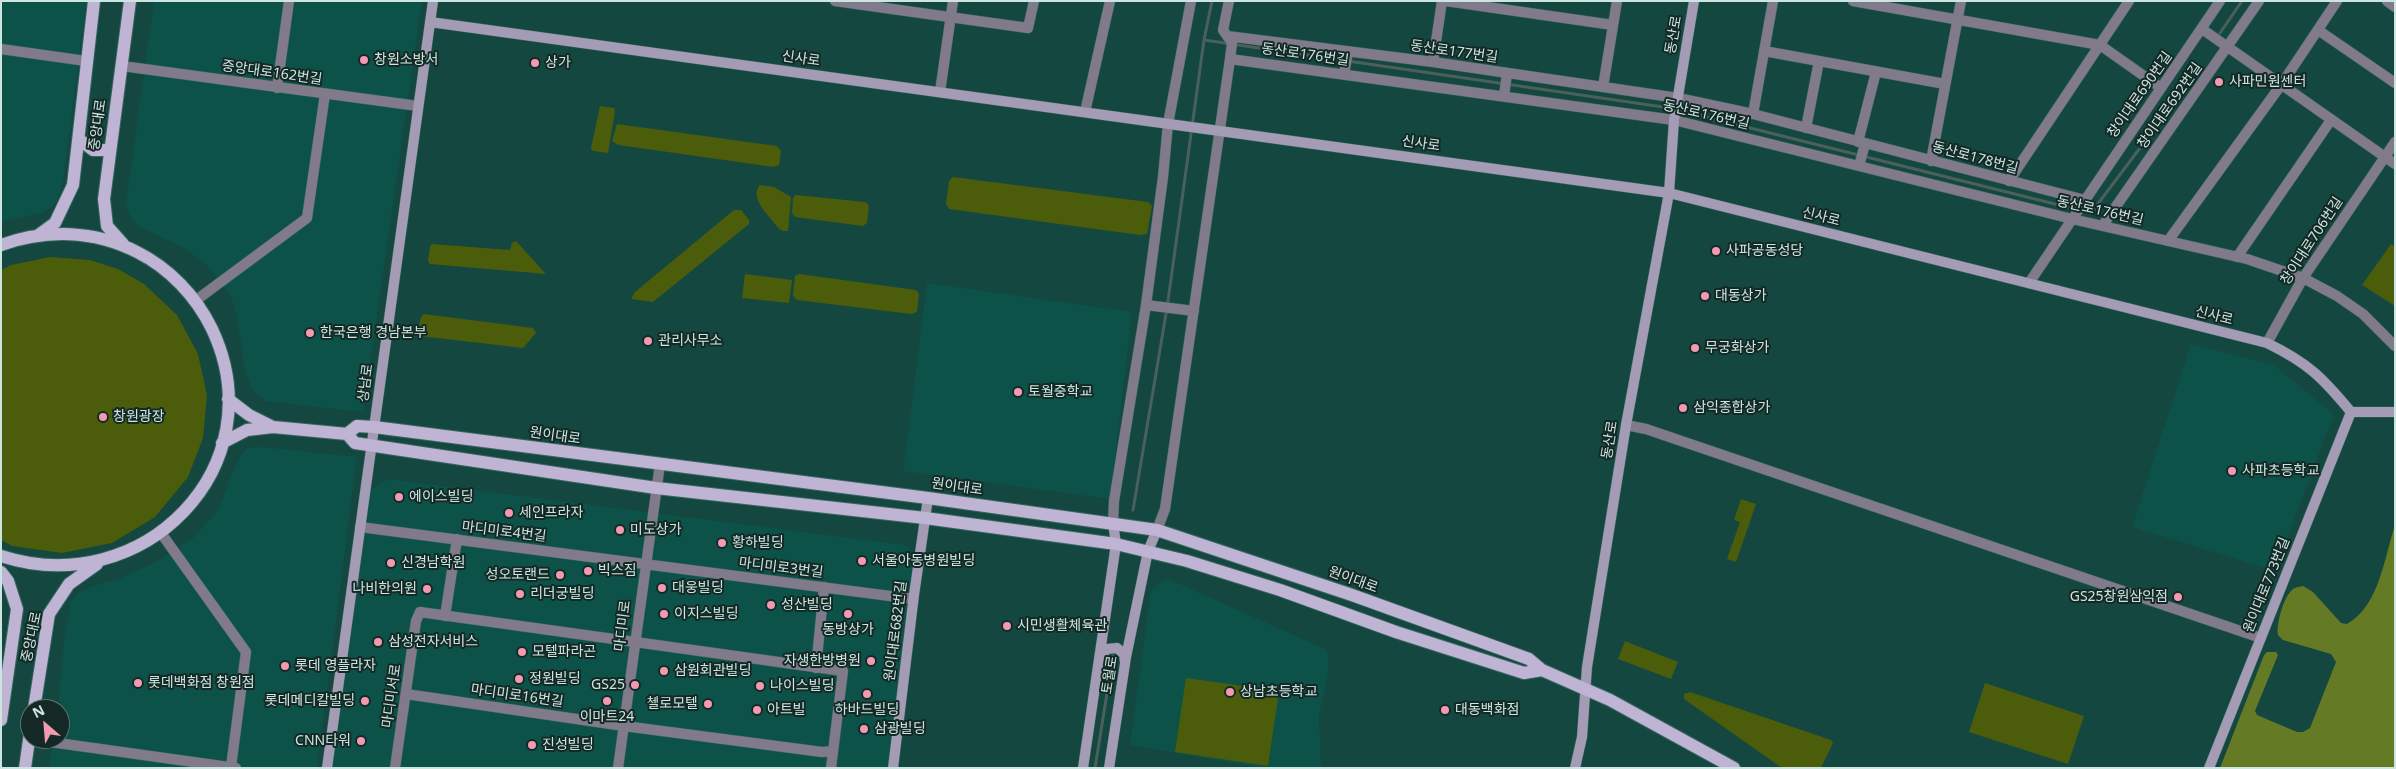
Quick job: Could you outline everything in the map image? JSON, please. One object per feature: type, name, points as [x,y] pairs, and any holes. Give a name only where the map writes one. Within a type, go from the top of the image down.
[{"type":"main road","name":"중앙대로","points":[[37,236],[55,223],[73,185],[80,140],[86,61],[94,1]]},
{"type":"main road","name":"중앙대로","points":[[125,246],[107,226],[104,199],[130,1]]},
{"type":"main road","name":"상남로","points":[[327,768],[433,1]]},
{"type":"main road","name":"동산로","points":[[1575,768],[1582,737],[1586,688],[1626,425],[1669,193],[1674,118],[1694,1]]},
{"type":"main road","name":"신사로","points":[[430,22],[1669,193],[2267,343],[2306,364],[2323,379],[2351,412]]},
{"type":"main road","points":[[80,140],[93,150],[109,150]]},
{"type":"main road","points":[[1,245],[37,236],[82,235],[125,246],[163,268],[195,300],[209,323],[219,347],[226,373],[228,399],[222,443],[212,469],[199,493],[182,515],[161,533],[132,550],[101,562],[76,566],[26,563],[1,556]]},
{"type":"main road","name":"원이대로","points":[[228,399],[249,415],[273,427]]},
{"type":"main road","points":[[2351,412],[2395,412]]},
{"type":"main road","name":"원이대로773번길","points":[[2209,768],[2351,412]]},
{"type":"main road","name":"원이대로","points":[[347,434],[357,426],[374,427],[928,498],[1157,530],[1286,572],[1529,659],[1542,670],[1586,688],[1734,768]]},
{"type":"main road","name":"원이대로","points":[[222,443],[247,430],[273,427],[347,434],[355,443],[372,446],[656,488],[925,518],[1116,544],[1148,551],[1280,590],[1396,632],[1524,672],[1542,670]]},
{"type":"main road","name":"원이대로682번길","points":[[893,768],[913,599],[928,498]]},
{"type":"main road","name":"토월로","points":[[1083,768],[1101,657],[1116,544],[1113,524]]},
{"type":"main road","name":"토월로","points":[[1109,768],[1125,664],[1148,551],[1157,530]]},
{"type":"main road","name":"중앙대로","points":[[36,699],[49,614],[69,584],[101,562]]},
{"type":"main road","name":"중앙대로","points":[[1,572],[8,581],[17,609],[1,720]]},
{"type":"main road","points":[[1101,657],[1107,648],[1117,648],[1124,654],[1125,664]]},
{"type":"main road","points":[[25,768],[28,749]]},
{"type":"street","points":[[278,88],[289,1]]},
{"type":"street","points":[[835,1],[1028,28],[1034,1]]},
{"type":"street","points":[[940,92],[953,1]]},
{"type":"street","points":[[1085,112],[1110,1]]},
{"type":"street","points":[[1113,524],[1114,501],[1146,305],[1168,124],[1191,1]]},
{"type":"street","points":[[1157,530],[1165,510],[1194,311],[1214,130],[1230,57],[1229,40],[1223,30],[1229,1]]},
{"type":"street","points":[[1433,62],[1442,1]]},
{"type":"street","points":[[1446,1],[1613,25]]},
{"type":"street","points":[[1603,87],[1617,1]]},
{"type":"street","points":[[1753,114],[1773,1]]},
{"type":"street","points":[[1854,1],[2100,45],[2161,88]]},
{"type":"street","points":[[1931,161],[1961,1]]},
{"type":"street","points":[[2009,181],[2129,1]]},
{"type":"street","name":"창이대로690번길","points":[[2073,217],[2220,1]]},
{"type":"street","name":"창이대로692번길","points":[[2103,225],[2259,1]]},
{"type":"street","points":[[2168,241],[2281,85],[2337,1]]},
{"type":"street","points":[[2387,1],[2395,7]]},
{"type":"street","points":[[2202,29],[2395,164]]},
{"type":"street","points":[[2318,30],[2395,83]]},
{"type":"street","name":"동산로177번길","points":[[1229,40],[1433,62],[1507,76],[1603,87],[1677,100]]},
{"type":"street","points":[[1,49],[86,61]]},
{"type":"street","points":[[1764,51],[1945,84]]},
{"type":"street","points":[[1344,73],[1347,53]]},
{"type":"street","name":"동산로176번길","points":[[1230,57],[1674,118],[2237,257],[2302,278],[2337,296],[2363,314],[2395,346]]},
{"type":"street","points":[[1806,128],[1819,61]]},
{"type":"street","name":"중앙대로162번길","points":[[122,66],[418,106]]},
{"type":"street","points":[[1859,164],[1876,72]]},
{"type":"street","points":[[1504,95],[1507,76]]},
{"type":"street","points":[[195,300],[307,218],[325,94]]},
{"type":"street","name":"동산로178번길","points":[[1677,100],[1753,114],[2083,202]]},
{"type":"street","points":[[2237,257],[2331,120]]},
{"type":"street","name":"창이대로706번길","points":[[2267,343],[2302,278],[2395,142]]},
{"type":"street","points":[[2029,283],[2073,217]]},
{"type":"street","points":[[1146,305],[1194,311]]},
{"type":"street","points":[[1626,425],[1646,429],[2261,638]]},
{"type":"street","name":"마디미로","points":[[618,768],[660,464]]},
{"type":"street","name":"마디미로4번길","points":[[360,527],[645,564]]},
{"type":"street","points":[[70,743],[182,764],[234,767],[246,652],[161,533]]},
{"type":"street","points":[[457,539],[445,616],[843,671],[831,768]]},
{"type":"street","name":"마디미로3번길","points":[[645,564],[913,599]]},
{"type":"street","points":[[816,668],[824,587]]},
{"type":"street","name":"마디미서로","points":[[395,768],[416,621],[420,612],[445,616]]},
{"type":"street","name":"마디미로16번길","points":[[406,694],[624,726],[822,752],[833,751]]},
{"type":"shaded area","points":[[1,1],[86,1],[64,176],[58,200],[51,208],[41,213],[1,222]]},
{"type":"shaded area","points":[[154,1],[422,1],[363,412],[265,401],[255,393],[246,376],[236,311],[230,294],[208,266],[184,248],[138,226],[131,218],[126,206]]},
{"type":"shaded area","name":"토월중학교","points":[[927,283],[1132,312],[1110,499],[903,471]]},
{"type":"shaded area","name":"사파초등학교","points":[[2191,344],[2274,365],[2334,414],[2275,571],[2132,527]]},
{"type":"shaded area","points":[[262,447],[357,457],[317,768],[49,768],[52,749],[70,749],[70,699],[59,699],[65,632],[71,601],[80,592],[95,585],[118,579],[156,562],[193,538],[219,509],[241,455],[248,448]]},
{"type":"shaded area","points":[[388,479],[905,545],[914,555],[890,768],[331,768],[370,490]]},
{"type":"shaded area","name":"상남초등학교","points":[[1163,580],[1171,580],[1325,649],[1328,654],[1329,667],[1319,716],[1321,768],[1262,768],[1130,745],[1150,598],[1152,590]]},
{"type":"green space","points":[[600,106],[614,108],[615,111],[608,153],[593,151],[591,148]]},
{"type":"green space","points":[[617,124],[777,146],[781,151],[779,165],[774,167],[618,145],[612,141]]},
{"type":"green space","points":[[953,177],[1148,202],[1152,206],[1147,234],[1140,235],[949,209],[946,204],[949,181]]},
{"type":"green space","points":[[760,185],[774,187],[791,197],[788,231],[779,229],[762,208],[757,196],[757,190]]},
{"type":"green space","points":[[796,195],[865,202],[869,205],[867,223],[863,226],[795,217],[792,213],[793,198]]},
{"type":"green space","points":[[734,210],[741,210],[749,220],[749,224],[653,302],[631,299],[635,292]]},
{"type":"green space","points":[[516,241],[546,274],[430,264],[428,261],[432,244],[510,250],[512,243]]},
{"type":"green space","points":[[2391,244],[2395,246],[2395,306],[2362,285]]},
{"type":"green space","name":"창원광장","points":[[50,257],[90,260],[118,269],[144,284],[177,315],[198,354],[207,395],[203,438],[188,477],[155,517],[112,543],[62,553],[12,546],[1,540],[1,270],[11,265]]},
{"type":"green space","points":[[745,274],[792,280],[789,303],[742,298]]},
{"type":"green space","points":[[799,274],[916,290],[919,294],[917,312],[911,314],[797,300],[793,296],[795,276]]},
{"type":"green space","points":[[424,314],[533,328],[536,333],[523,348],[420,336],[417,333],[421,317]]},
{"type":"green space","points":[[1741,499],[1756,504],[1736,562],[1727,559],[1740,522],[1734,520]]},
{"type":"green space","points":[[2395,525],[2395,768],[2220,768],[2264,655],[2267,652],[2276,652],[2278,655],[2255,711],[2257,715],[2297,732],[2303,732],[2310,728],[2336,662],[2331,654],[2283,640],[2278,635],[2278,625],[2283,605],[2292,590],[2303,586],[2313,592],[2341,623],[2347,624],[2358,616],[2373,594]]},
{"type":"green space","points":[[1625,641],[1678,662],[1671,679],[1618,659]]},
{"type":"green space","points":[[1186,678],[1279,691],[1268,766],[1175,752]]},
{"type":"green space","points":[[1985,683],[2084,716],[2068,764],[1969,732]]},
{"type":"green space","points":[[1690,692],[1831,740],[1833,743],[1821,768],[1782,768],[1684,699],[1684,694]]},
{"type":"waterway","points":[[1133,510],[1167,308],[1204,40],[1212,1]]},
{"type":"waterway","points":[[2220,33],[2242,1]]},
{"type":"waterway","points":[[1204,40],[1670,108],[2091,213],[2146,140]]},
{"type":"waterway","points":[[1095,768],[1113,656]]},
{"type":"place","name":"창원소방서","points":[[364,60]]},
{"type":"place","name":"상가","points":[[535,63]]},
{"type":"place","name":"사파민원센터","points":[[2219,82]]},
{"type":"place","name":"사파공동성당","points":[[1716,251]]},
{"type":"place","name":"대동상가","points":[[1705,296]]},
{"type":"place","name":"한국은행 경남본부","points":[[310,333]]},
{"type":"place","name":"관리사무소","points":[[648,341]]},
{"type":"place","name":"무궁화상가","points":[[1695,348]]},
{"type":"place","name":"토월중학교","points":[[1018,392]]},
{"type":"place","name":"삼익종합상가","points":[[1683,408]]},
{"type":"place","name":"창원광장","points":[[103,417]]},
{"type":"place","name":"사파초등학교","points":[[2232,471]]},
{"type":"place","name":"에이스빌딩","points":[[399,497]]},
{"type":"place","name":"세인프라자","points":[[509,513]]},
{"type":"place","name":"미도상가","points":[[620,530]]},
{"type":"place","name":"황하빌딩","points":[[722,543]]},
{"type":"place","name":"서울아동병원빌딩","points":[[862,561]]},
{"type":"place","name":"신경남학원","points":[[391,563]]},
{"type":"place","name":"빅스짐","points":[[588,571]]},
{"type":"place","name":"성오토랜드","points":[[560,575]]},
{"type":"place","name":"대웅빌딩","points":[[662,588]]},
{"type":"place","name":"나비한의원","points":[[427,589]]},
{"type":"place","name":"리더궁빌딩","points":[[520,594]]},
{"type":"place","name":"GS25창원삼익점","points":[[2178,597]]},
{"type":"place","name":"성산빌딩","points":[[771,605]]},
{"type":"place","name":"이지스빌딩","points":[[664,614]]},
{"type":"place","name":"동방상가","points":[[848,614]]},
{"type":"place","name":"시민생활체육관","points":[[1007,626]]},
{"type":"place","name":"삼성전자서비스","points":[[378,642]]},
{"type":"place","name":"모텔파라곤","points":[[522,652]]},
{"type":"place","name":"자생한방병원","points":[[871,661]]},
{"type":"place","name":"롯데 영플라자","points":[[285,666]]},
{"type":"place","name":"삼원회관빌딩","points":[[664,671]]},
{"type":"place","name":"정원빌딩","points":[[519,679]]},
{"type":"place","name":"롯데백화점 창원점","points":[[138,683]]},
{"type":"place","name":"GS25","points":[[635,685]]},
{"type":"place","name":"나이스빌딩","points":[[760,686]]},
{"type":"place","name":"상남초등학교","points":[[1230,692]]},
{"type":"place","name":"하바드빌딩","points":[[867,694]]},
{"type":"place","name":"롯데메디칼빌딩","points":[[365,701]]},
{"type":"place","name":"이마트24","points":[[607,701]]},
{"type":"place","name":"첼로모텔","points":[[708,704]]},
{"type":"place","name":"아트빌","points":[[757,710]]},
{"type":"place","name":"대동백화점","points":[[1445,710]]},
{"type":"place","name":"삼광빌딩","points":[[864,729]]},
{"type":"place","name":"CNN타워","points":[[361,741]]},
{"type":"place","name":"진성빌딩","points":[[532,745]]}]
